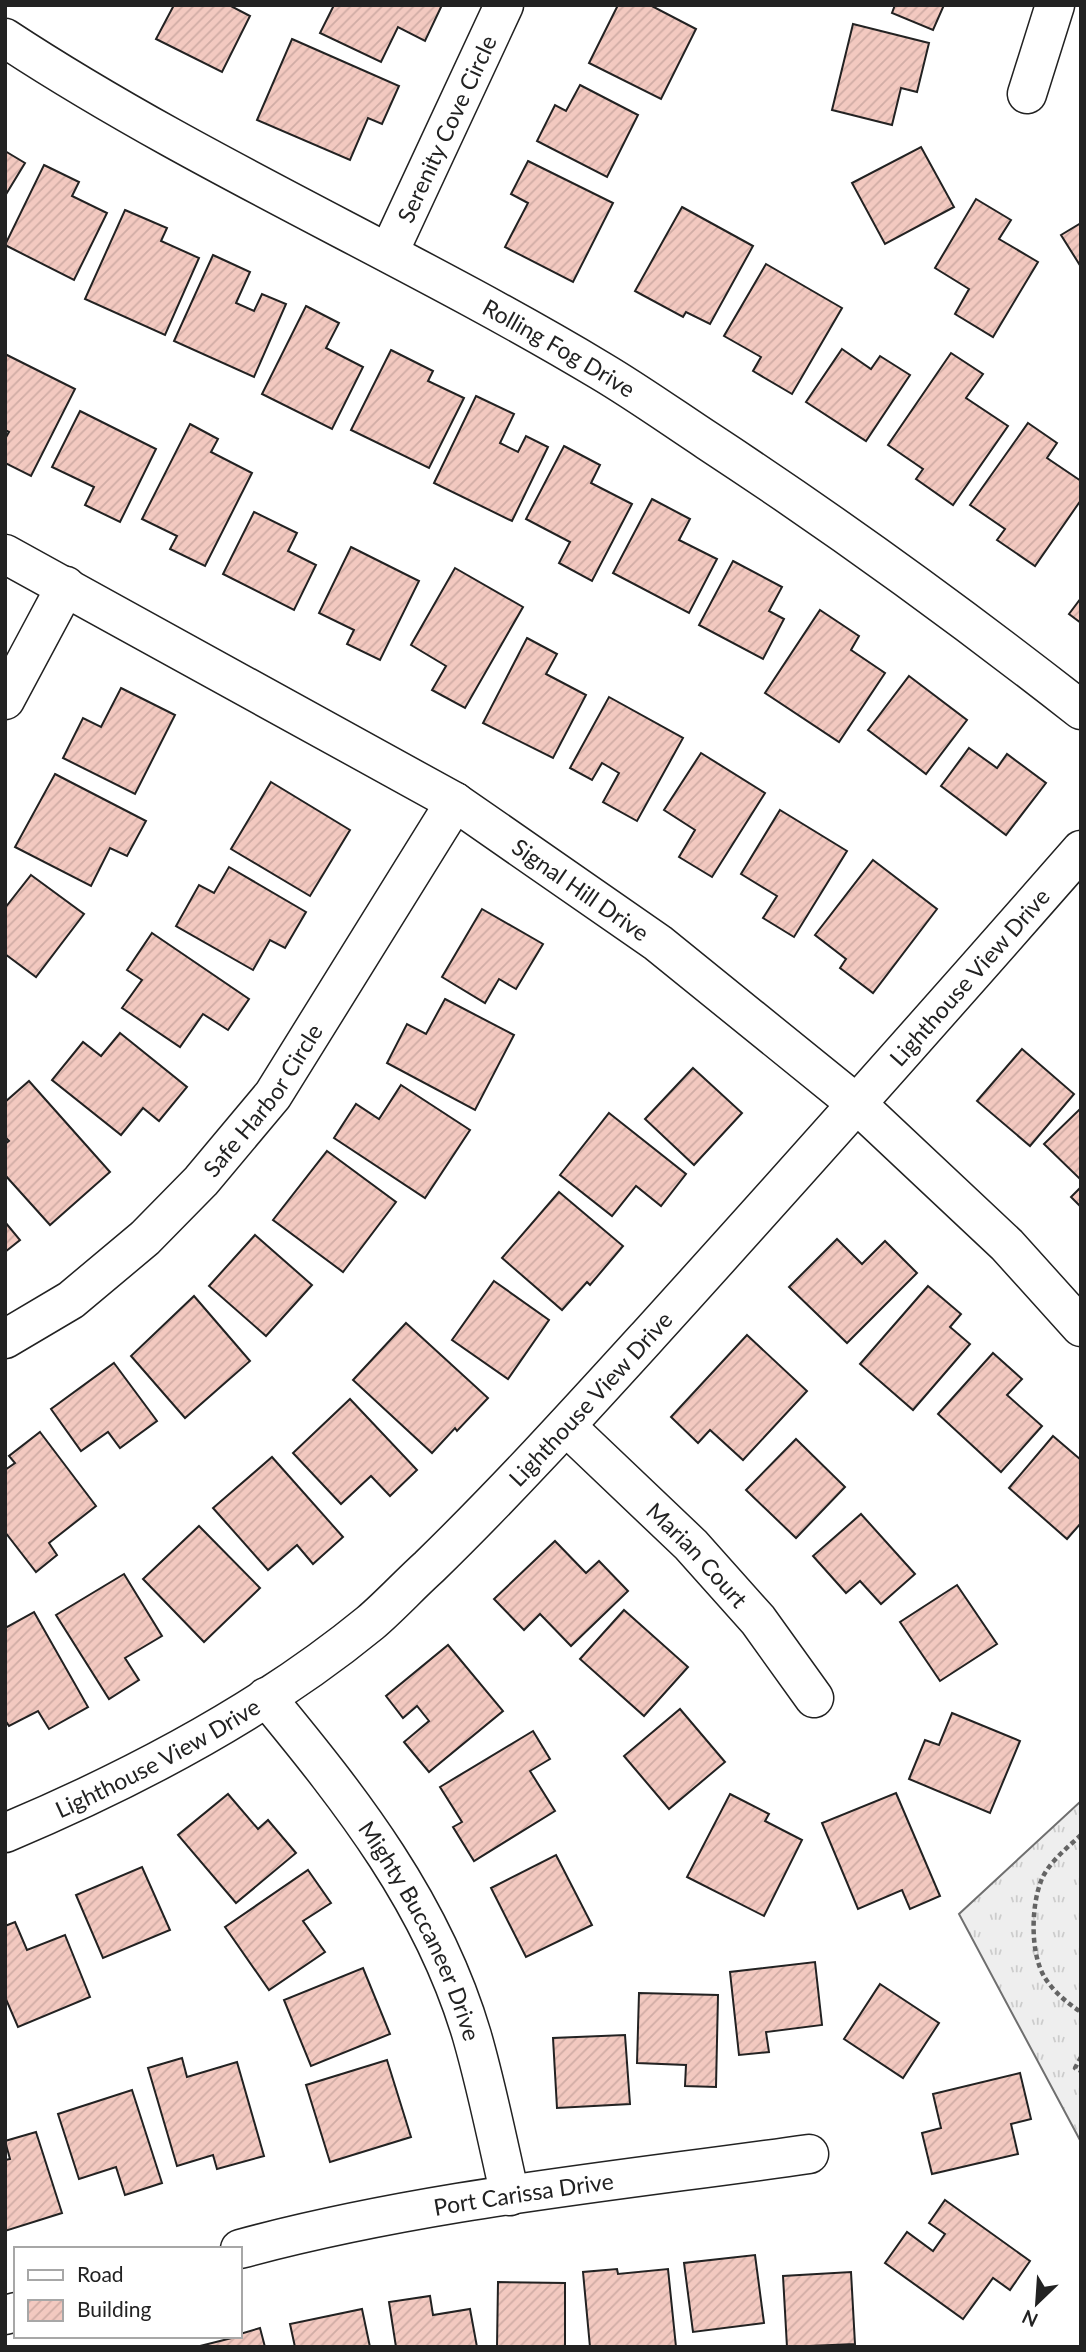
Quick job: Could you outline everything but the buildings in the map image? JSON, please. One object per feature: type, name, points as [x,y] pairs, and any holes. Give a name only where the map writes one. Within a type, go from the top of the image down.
[{"type":"street","name":"Serenity Cove Circle","points":[[389,252],[504,5]]},
{"type":"street","points":[[1027,94],[1055,5]]},
{"type":"street","name":"Rolling Fog Drive","points":[[5,38],[79,86],[389,252],[602,372],[790,495],[990,638],[1081,710]]},
{"type":"street","name":"Signal Hill Drive","points":[[5,554],[455,802],[658,943],[858,1105],[1007,1245],[1081,1327]]},
{"type":"street","points":[[5,700],[66,586]]},
{"type":"street","name":"Safe Harbor Circle","points":[[5,1339],[71,1300],[145,1238],[201,1181],[273,1095],[455,802]]},
{"type":"street","name":"Lighthouse View Drive","points":[[5,1833],[64,1808],[188,1745],[266,1697],[370,1623],[482,1516],[566,1426],[858,1105],[1081,850]]},
{"type":"street","name":"Marian Court","points":[[566,1426],[691,1545],[758,1620],[814,1698]]},
{"type":"street","name":"Mighty Buccaneer Drive","points":[[266,1697],[347,1795],[401,1878],[437,1949],[471,2035],[510,2196]]},
{"type":"street","name":"Port Carissa Drive","points":[[242,2248],[306,2231],[510,2196],[809,2154]]},
{"type":"path","points":[[1081,1835],[1042,1879],[1036,1901],[1035,1933],[1038,1960],[1044,1977],[1065,2001],[1081,2012]]},
{"type":"path","points":[[1081,2057],[1075,2068],[1081,2071]]},
{"type":"green space","points":[[1081,1801],[1081,2142],[959,1914]]}]
